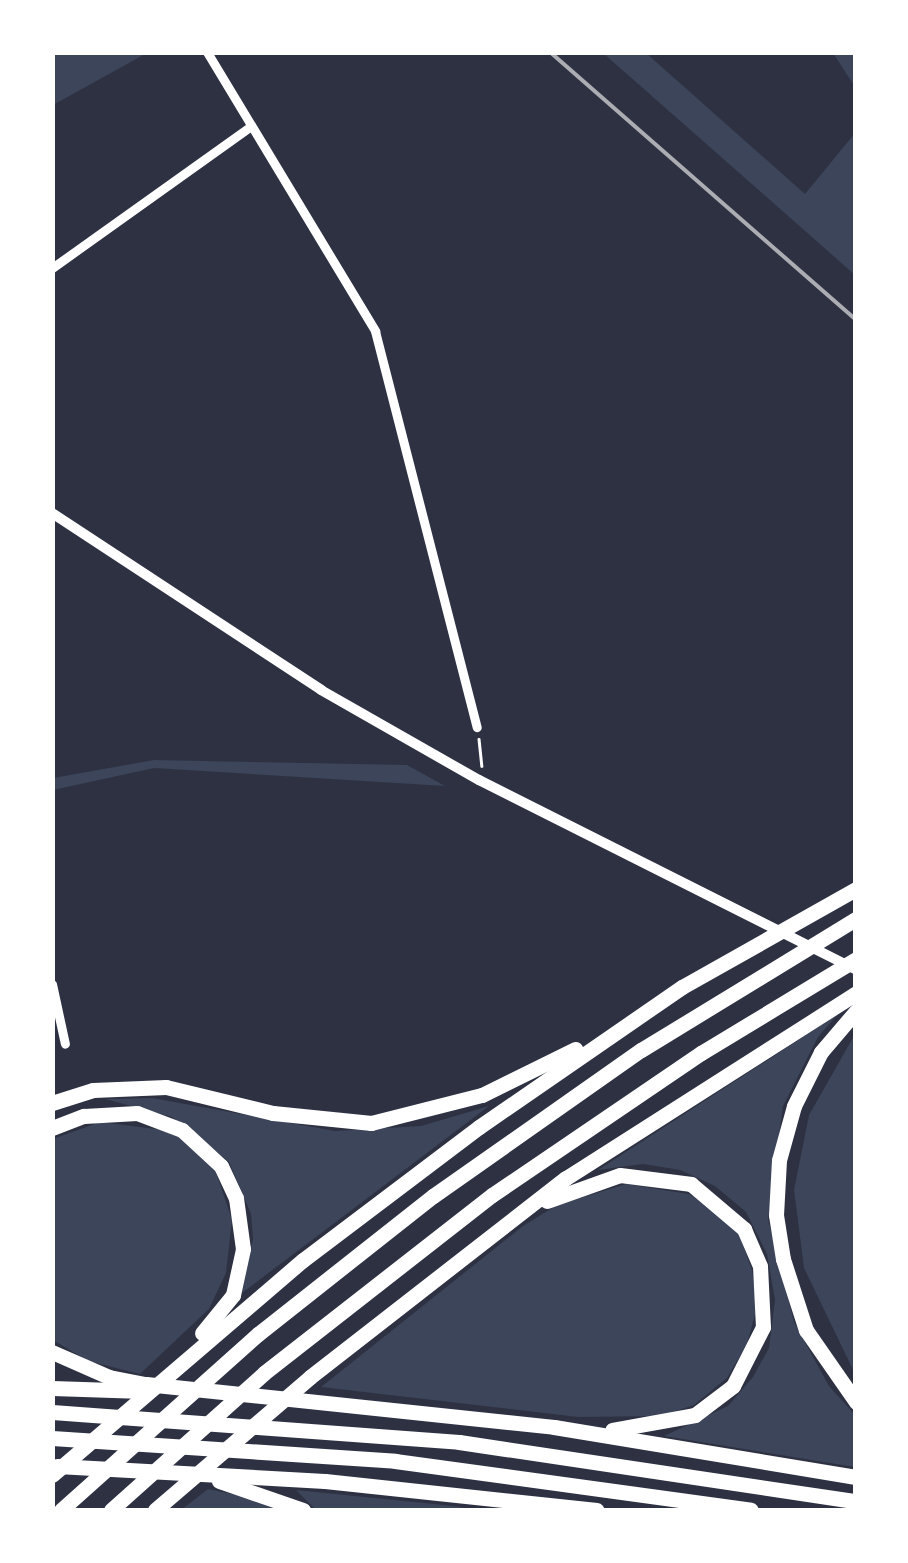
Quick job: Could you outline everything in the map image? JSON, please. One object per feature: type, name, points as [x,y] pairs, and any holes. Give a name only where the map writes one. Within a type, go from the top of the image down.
[{"type":"highway","points":[[52,1103],[93,1090],[166,1086],[307,1119],[401,1119],[507,1085],[856,888]]},
{"type":"highway","points":[[61,1510],[207,1377],[490,1153],[773,968],[851,922]]},
{"type":"highway","points":[[111,1510],[264,1373],[521,1175],[856,959]]},
{"type":"highway","points":[[52,1476],[178,1364],[464,1138],[682,987]]},
{"type":"highway","points":[[155,1510],[310,1377],[616,1142],[852,1001]]},
{"type":"highway","points":[[852,1001],[798,1095],[779,1160],[776,1214],[788,1280],[806,1330],[856,1402]]},
{"type":"highway","points":[[52,1128],[84,1116],[137,1113],[182,1130],[221,1166],[242,1223],[240,1271],[233,1295],[178,1364]]},
{"type":"highway","points":[[521,1214],[591,1181],[620,1175],[691,1184],[744,1230],[765,1287],[756,1350],[715,1403],[695,1416],[642,1430],[554,1428]]},
{"type":"highway","points":[[52,1352],[109,1377],[222,1393],[554,1428],[856,1477]]},
{"type":"highway","points":[[52,1388],[222,1393]]},
{"type":"highway","points":[[52,1412],[459,1442],[856,1501]]},
{"type":"highway","points":[[52,1438],[395,1461],[752,1510]]},
{"type":"highway","points":[[52,1466],[141,1470],[596,1510]]},
{"type":"highway","points":[[141,1470],[227,1482],[303,1510]]},
{"type":"street","points":[[206,52],[375,331],[478,728]]},
{"type":"street","points":[[52,268],[250,127]]},
{"type":"street","points":[[52,512],[321,690],[480,780],[856,970]]},
{"type":"street","points":[[52,984],[65,1044]]},
{"type":"path","points":[[478,728],[482,769]]},
{"type":"shaded area","points":[[53,52],[147,52],[147,53],[53,105]]},
{"type":"shaded area","points":[[603,53],[646,53],[805,194],[855,133],[855,275]]},
{"type":"shaded area","points":[[833,53],[855,53],[855,87]]},
{"type":"shaded area","points":[[154,760],[407,765],[445,786],[154,768],[53,790],[53,778]]},
{"type":"shaded area","points":[[837,1015],[818,1037],[783,1106],[768,1219],[794,1322],[829,1386],[855,1415],[855,1467],[664,1436],[728,1406],[753,1377],[769,1348],[775,1300],[767,1254],[746,1212],[715,1186],[680,1170],[643,1164],[598,1170]]},
{"type":"shaded area","points":[[855,1034],[855,1374],[804,1268],[794,1190],[809,1115]]},
{"type":"shaded area","points":[[152,1098],[335,1131],[421,1126],[489,1106],[242,1293],[253,1239],[251,1214],[229,1162],[172,1117],[105,1099]]},
{"type":"shaded area","points":[[100,1122],[164,1130],[191,1143],[214,1166],[232,1220],[226,1273],[209,1309],[140,1374],[88,1361],[53,1340],[53,1139]]},
{"type":"shaded area","points":[[626,1184],[689,1194],[714,1209],[739,1234],[752,1270],[757,1307],[747,1344],[727,1378],[694,1405],[661,1416],[578,1417],[321,1387],[523,1226],[557,1205]]},
{"type":"shaded area","points":[[208,1489],[251,1498],[284,1510],[181,1510]]},
{"type":"shaded area","points":[[296,1490],[454,1506],[477,1510],[316,1510]]},
{"type":"railway","points":[[550,52],[856,320]]}]
